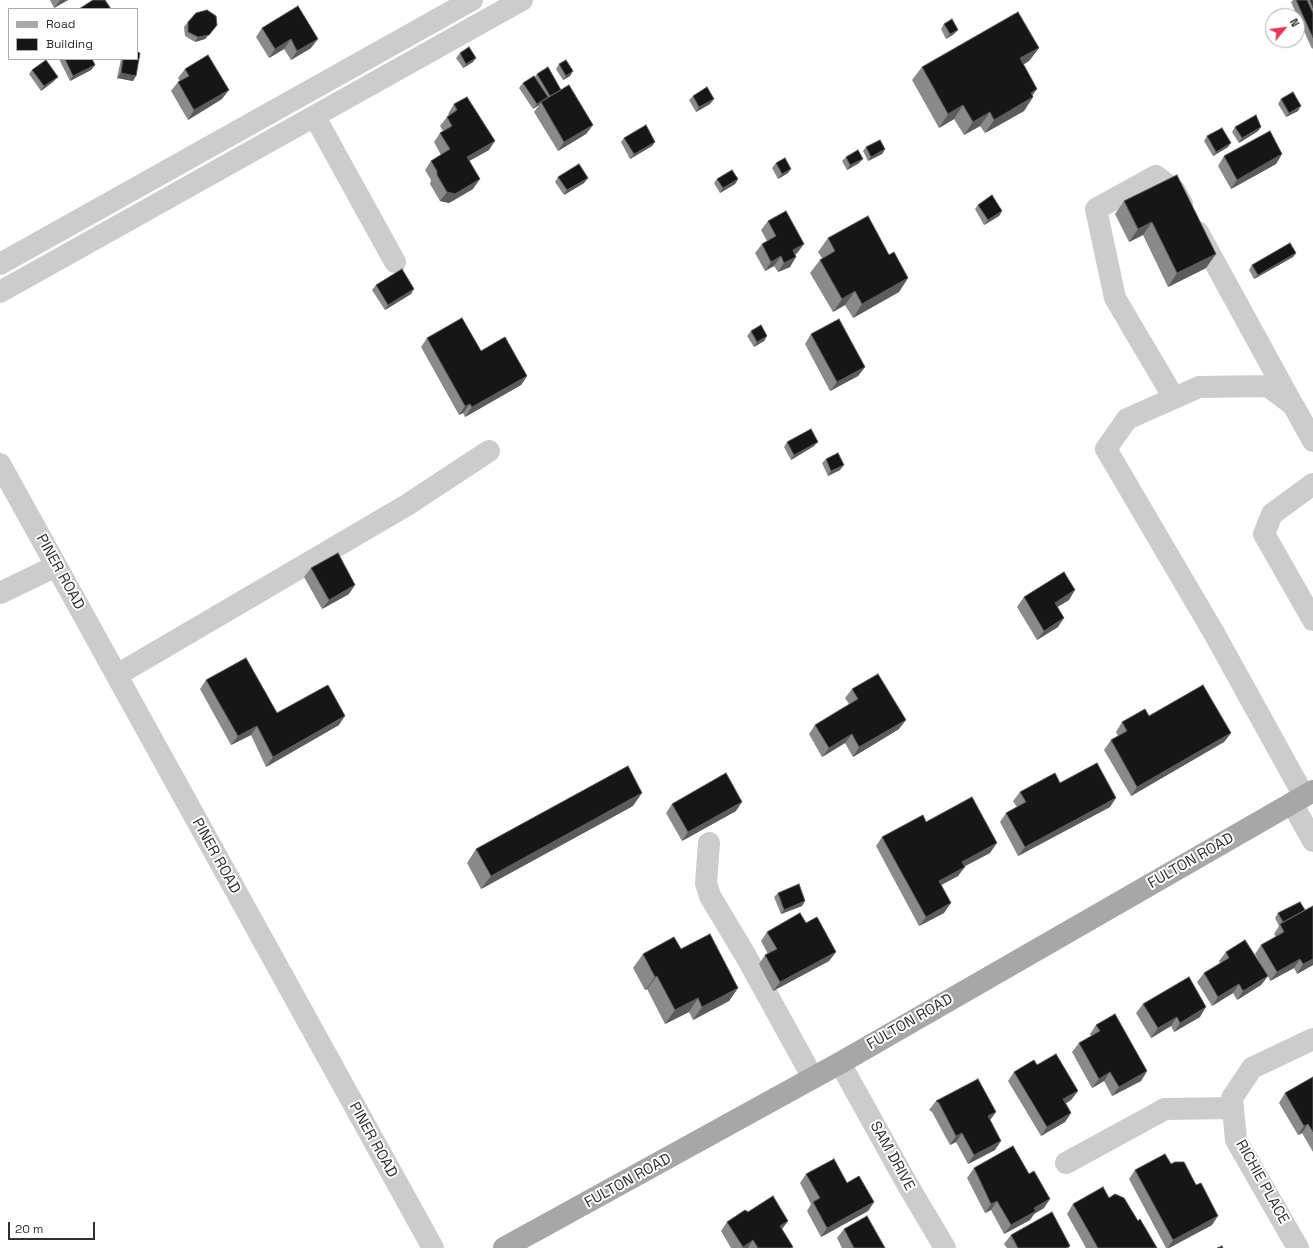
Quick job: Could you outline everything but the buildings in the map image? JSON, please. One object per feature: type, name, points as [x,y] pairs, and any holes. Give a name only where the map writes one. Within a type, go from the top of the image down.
[{"type":"main road","name":"FULTON ROAD","points":[[504,1248],[840,1063],[1303,797]]},
{"type":"street","points":[[0,264],[472,0]]},
{"type":"street","points":[[0,292],[522,0]]},
{"type":"street","points":[[315,117],[395,262]]},
{"type":"street","points":[[1174,398],[1115,298],[1096,209],[1156,176],[1175,191],[1313,441]]},
{"type":"street","points":[[1293,405],[1268,386],[1199,387],[1127,419],[1106,449],[1214,633],[1303,797],[1313,841]]},
{"type":"street","points":[[117,675],[406,505],[489,451]]},
{"type":"street","name":"PINER ROAD","points":[[0,464],[432,1248]]},
{"type":"street","points":[[1313,484],[1272,514],[1264,534],[1313,620]]},
{"type":"street","points":[[0,593],[56,566]]},
{"type":"street","points":[[709,843],[706,883],[710,896],[747,958],[812,1078]]},
{"type":"street","name":"RICHIE PLACE","points":[[1298,1248],[1236,1140],[1232,1098],[1252,1068],[1313,1039]]},
{"type":"street","name":"SAM DRIVE","points":[[840,1063],[906,1182],[945,1248]]},
{"type":"street","points":[[1066,1163],[1165,1108],[1233,1108]]}]
